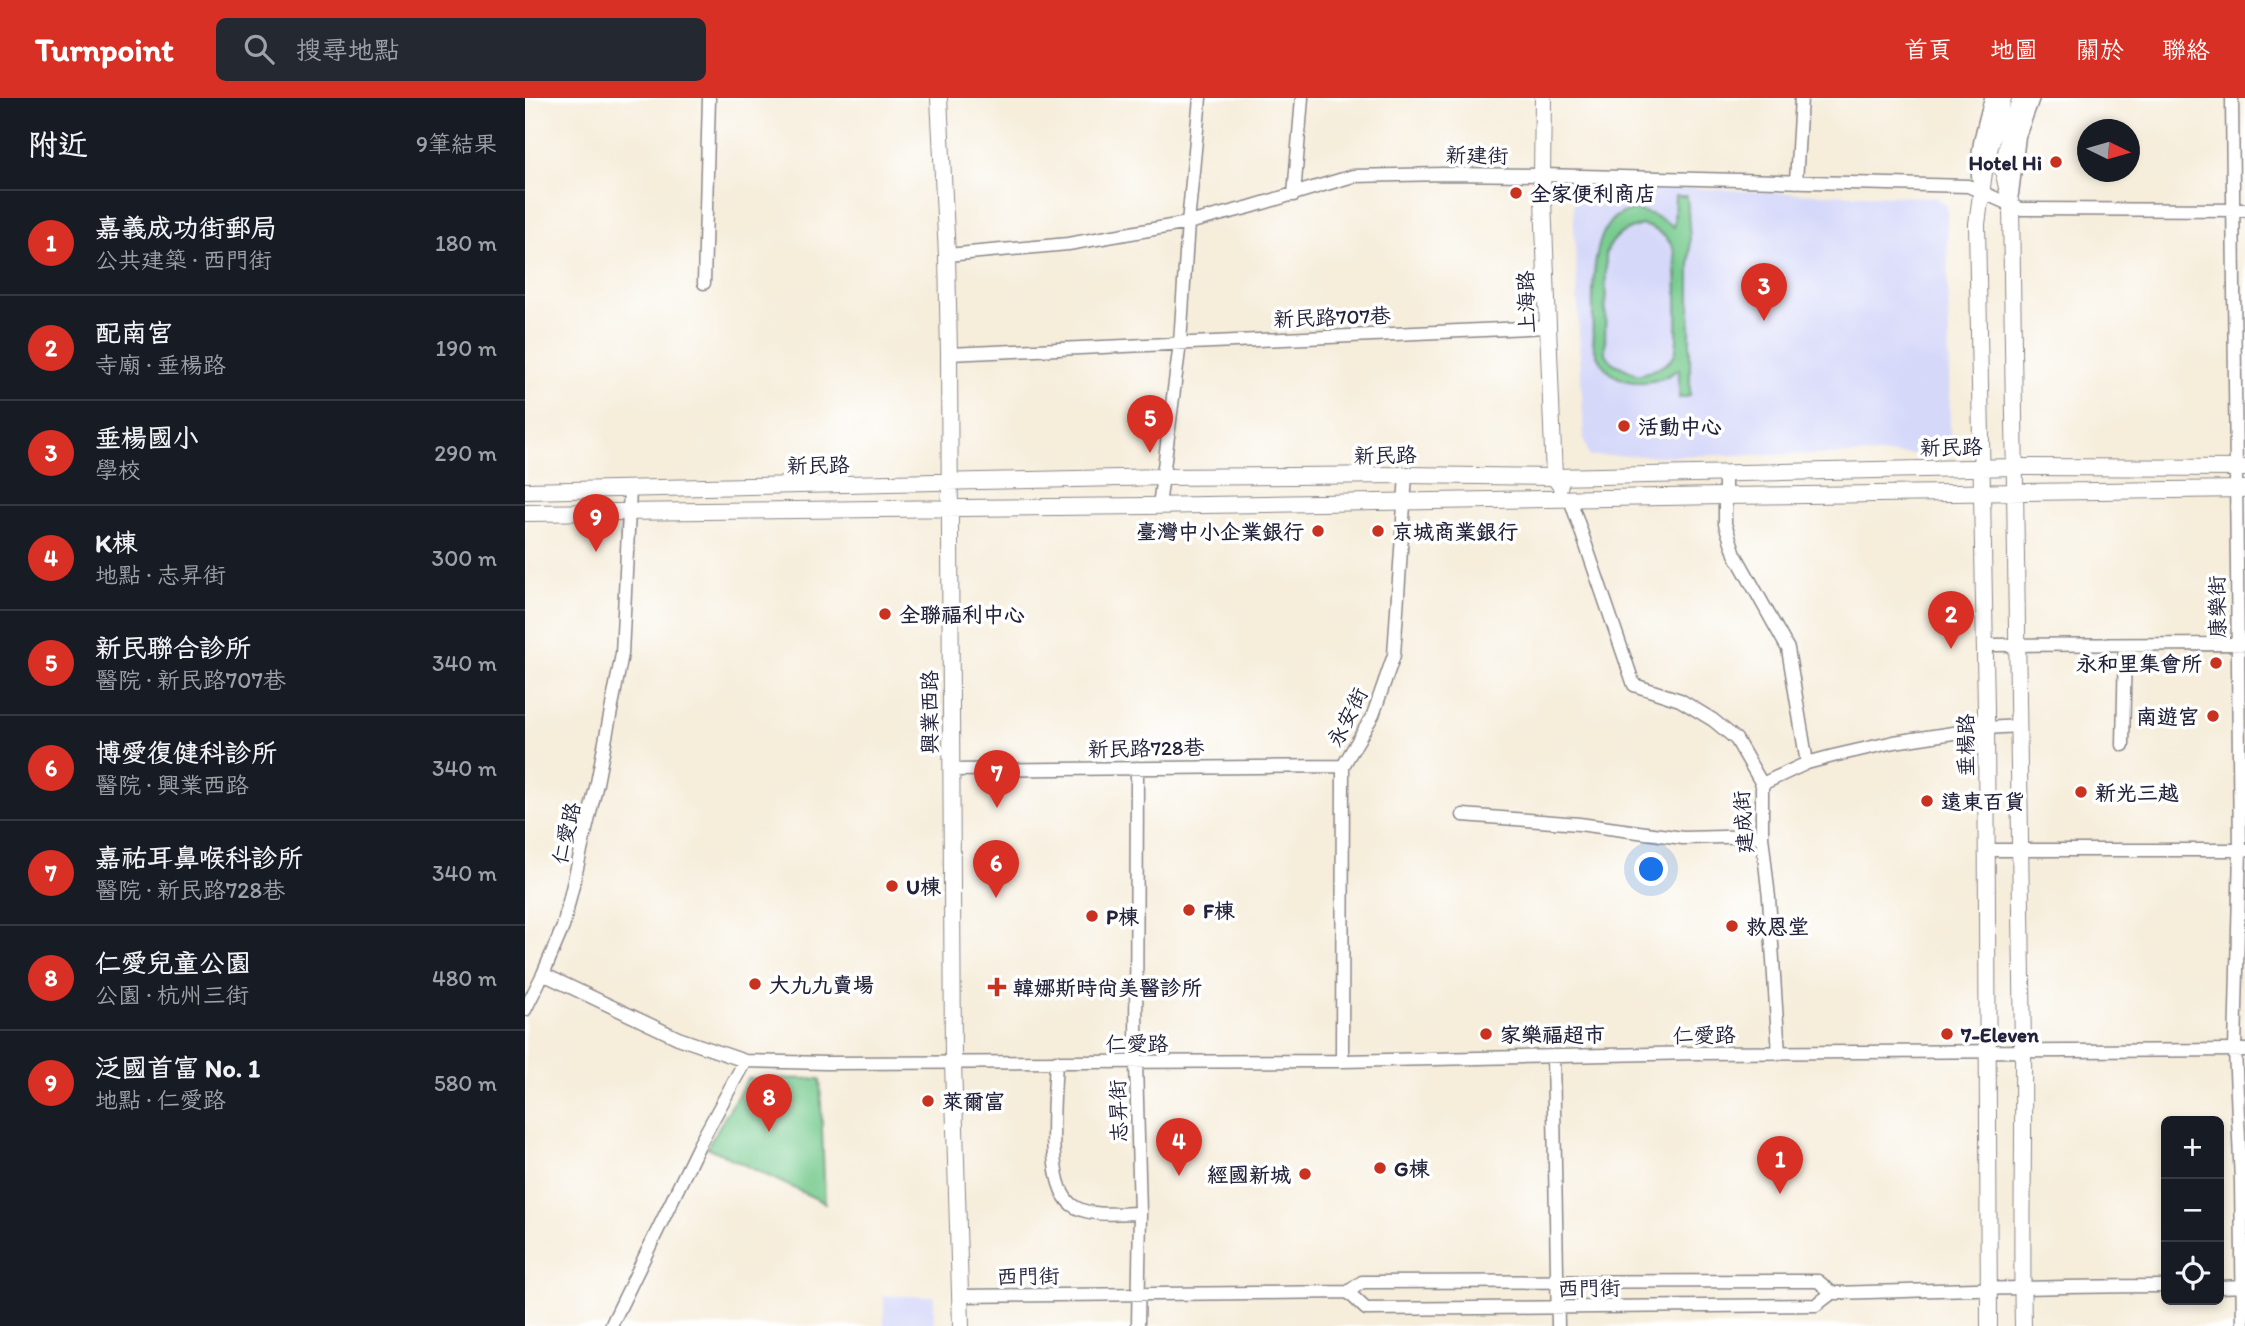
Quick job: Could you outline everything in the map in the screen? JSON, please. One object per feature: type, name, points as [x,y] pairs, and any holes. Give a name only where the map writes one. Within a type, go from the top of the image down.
[{"type":"street","points":[[704,283],[709,98]]},
{"type":"street","name":"興業西路","points":[[939,98],[949,354],[953,1062],[961,1326]]},
{"type":"street","points":[[1159,506],[1181,343],[1188,222],[1200,98]]},
{"type":"street","points":[[1294,195],[1302,98]]},
{"type":"street","name":"上海路","points":[[1543,98],[1542,175],[1554,477]]},
{"type":"street","points":[[1797,182],[1801,98]]},
{"type":"street","points":[[1981,166],[1983,130],[1991,98]]},
{"type":"street","name":"垂楊路","points":[[1989,1326],[1986,728],[1977,224],[1981,166],[2003,98]]},
{"type":"street","points":[[2021,98],[2011,125],[2008,169],[2017,491],[2023,1326]]},
{"type":"street","points":[[2008,169],[2033,98]]},
{"type":"street","name":"康樂街","points":[[2232,98],[2231,210],[2240,468],[2243,1326]]},
{"type":"street","name":"新建街","points":[[947,256],[1068,244],[1188,222],[1294,195],[1353,176],[1542,175],[1968,186],[2020,209],[2245,210]]},
{"type":"street","name":"新民路707巷","points":[[949,354],[1548,327]]},
{"type":"street","name":"新民路","points":[[525,491],[1163,477],[1554,477],[1983,467],[2240,468]]},
{"type":"street","points":[[1725,473],[1725,524],[1735,554],[1788,649],[1807,763]]},
{"type":"street","name":"永安街","points":[[1342,1061],[1343,766],[1373,715],[1394,656],[1406,475]]},
{"type":"street","points":[[1554,477],[1570,499]]},
{"type":"street","points":[[525,513],[2240,489]]},
{"type":"street","name":"仁愛路","points":[[630,490],[622,654],[607,734],[563,927],[543,974],[678,1038],[745,1061],[1136,1063],[1987,1051],[2240,1051]]},
{"type":"street","name":"建成街","points":[[1570,499],[1635,685],[1680,700],[1713,720],[1737,739],[1762,784],[1762,836],[1769,898],[1779,1054]]},
{"type":"street","points":[[1985,645],[2241,644]]},
{"type":"street","points":[[2123,745],[2125,645]]},
{"type":"street","points":[[1762,784],[1807,763],[1894,742],[1986,728],[2019,726]]},
{"type":"street","name":"新民路728巷","points":[[950,770],[1343,766]]},
{"type":"street","name":"志昇街","points":[[1137,768],[1136,1063],[1140,1213],[1138,1326]]},
{"type":"street","points":[[1463,815],[1579,824],[1683,838],[1762,836]]},
{"type":"street","points":[[1987,850],[2242,850]]},
{"type":"street","points":[[525,1010],[543,974]]},
{"type":"street","points":[[1553,1056],[1558,1326]]},
{"type":"street","points":[[611,1326],[699,1145],[745,1061]]},
{"type":"street","points":[[1056,1061],[1054,1164],[1062,1195],[1074,1207],[1092,1212],[1140,1213]]},
{"type":"street","name":"西門街","points":[[960,1296],[1348,1292],[1362,1283],[1818,1280],[1832,1293]]},
{"type":"street","name":"西門街","points":[[1348,1292],[1366,1309],[1816,1305],[1832,1293],[2022,1286],[2161,1286]]},
{"type":"street","points":[[2224,1286],[2244,1287]]},
{"type":"shaded area","points":[[1583,182],[1783,193],[1936,197],[1947,206],[1950,437],[1942,451],[1921,454],[1589,456],[1584,440],[1573,205]]},
{"type":"shaded area","points":[[884,1296],[934,1296],[934,1326],[884,1326]]},
{"type":"green space","points":[[1675,196],[1687,196],[1690,240],[1690,396],[1679,398],[1679,369],[1668,376],[1643,382],[1620,378],[1601,363],[1593,336],[1595,266],[1606,228],[1616,216],[1630,211],[1650,214],[1674,227]],"holes":[[[1642,225],[1666,237],[1674,251],[1677,336],[1672,358],[1658,368],[1638,375],[1613,363],[1605,353],[1606,253],[1620,234]]]},
{"type":"green space","points":[[748,1078],[820,1079],[825,1203],[707,1147]]},
{"type":"place","name":"Hotel Hi","points":[[2056,162]]},
{"type":"place","name":"全家便利商店","points":[[1516,193]]},
{"type":"place","name":"垂楊國小","points":[[1764,321]]},
{"type":"place","name":"活動中心","points":[[1624,426]]},
{"type":"place","name":"新民聯合診所","points":[[1150,453]]},
{"type":"place","name":"臺灣中小企業銀行","points":[[1318,531]]},
{"type":"place","name":"京城商業銀行","points":[[1378,531]]},
{"type":"place","name":"泛國首富 No. 1","points":[[596,552]]},
{"type":"place","name":"全聯福利中心","points":[[885,614]]},
{"type":"place","name":"配南宮","points":[[1951,649]]},
{"type":"place","name":"永和里集會所","points":[[2216,663]]},
{"type":"place","name":"南遊宮","points":[[2213,716]]},
{"type":"place","name":"新光三越","points":[[2081,792]]},
{"type":"place","name":"遠東百貨","points":[[1927,801]]},
{"type":"place","name":"嘉祐耳鼻喉科診所","points":[[997,808]]},
{"type":"place","name":"U棟","points":[[892,886]]},
{"type":"place","name":"博愛復健科診所","points":[[996,898]]},
{"type":"place","name":"F棟","points":[[1189,910]]},
{"type":"place","name":"P棟","points":[[1092,916]]},
{"type":"place","name":"救恩堂","points":[[1732,926]]},
{"type":"place","name":"大九九賣場","points":[[755,984]]},
{"type":"place","name":"韓娜斯時尚美醫診所","points":[[997,987]]},
{"type":"place","name":"家樂福超市","points":[[1486,1034]]},
{"type":"place","name":"7-Eleven","points":[[1947,1034]]},
{"type":"place","name":"萊爾富","points":[[928,1101]]},
{"type":"place","name":"仁愛兒童公園","points":[[769,1132]]},
{"type":"place","name":"G棟","points":[[1380,1168]]},
{"type":"place","name":"經國新城","points":[[1305,1174]]},
{"type":"place","name":"K棟","points":[[1179,1176]]},
{"type":"place","name":"嘉義成功街郵局","points":[[1780,1194]]}]
